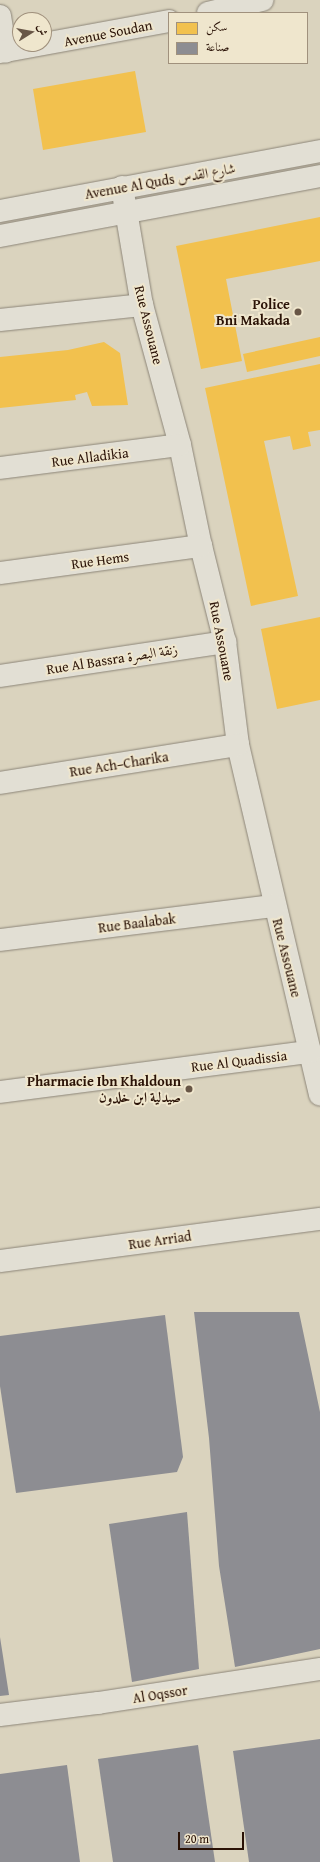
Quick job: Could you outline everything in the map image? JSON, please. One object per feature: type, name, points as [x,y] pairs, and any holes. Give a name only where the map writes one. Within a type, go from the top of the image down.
[{"type":"street","points":[[199,0],[202,12]]},
{"type":"street","points":[[212,12],[262,0]]},
{"type":"street","points":[[0,16],[3,52]]},
{"type":"street","name":"Avenue Soudan","points":[[3,52],[168,21]]},
{"type":"street","name":"Avenue Al Quds شارع القدس","points":[[0,211],[320,151]]},
{"type":"street","name":"Avenue Al Quds شارع القدس","points":[[0,236],[320,176]]},
{"type":"street","name":"Rue Assouane","points":[[122,187],[142,305],[180,445],[201,546],[224,642],[238,745],[274,906],[320,1094]]},
{"type":"street","points":[[0,320],[142,305]]},
{"type":"street","name":"Rue Alladikia","points":[[0,468],[180,445]]},
{"type":"street","name":"Rue Hems","points":[[0,573],[201,546]]},
{"type":"street","name":"Rue Al Bassra زنقة البصرة","points":[[0,676],[224,642]]},
{"type":"street","name":"Rue Ach–Charika","points":[[0,783],[238,745]]},
{"type":"street","name":"Rue Baalabak","points":[[0,940],[274,906]]},
{"type":"street","name":"Rue Al Quadissia","points":[[0,1092],[310,1052]]},
{"type":"street","name":"Rue Arriad","points":[[0,1261],[320,1219]]},
{"type":"street","name":"Al Oqssor","points":[[0,1715],[98,1703],[320,1669]]},
{"type":"building: سكن","points":[[135,71],[146,132],[43,150],[33,89]]},
{"type":"building: سكن","points":[[320,217],[320,261],[226,279],[242,361],[201,369],[176,246]]},
{"type":"building: سكن","points":[[320,337],[320,356],[247,372],[243,354]]},
{"type":"building: سكن","points":[[104,342],[120,353],[128,405],[92,406],[87,392],[75,395],[76,400],[0,408],[0,357],[68,350]]},
{"type":"building: سكن","points":[[320,364],[320,430],[308,432],[311,446],[293,450],[290,436],[264,441],[298,596],[251,606],[205,388]]},
{"type":"building: سكن","points":[[320,617],[320,700],[277,709],[261,629]]},
{"type":"building: صناعة","points":[[194,1312],[299,1312],[320,1412],[320,1649],[235,1667],[219,1566],[209,1438]]},
{"type":"building: صناعة","points":[[165,1315],[183,1457],[177,1472],[16,1493],[0,1386],[0,1336]]},
{"type":"building: صناعة","points":[[187,1512],[199,1669],[132,1682],[109,1524]]},
{"type":"building: صناعة","points":[[0,1637],[9,1695],[0,1696]]},
{"type":"building: صناعة","points":[[320,1739],[320,1862],[249,1862],[233,1751]]},
{"type":"building: صناعة","points":[[198,1745],[215,1862],[113,1862],[98,1759]]},
{"type":"building: صناعة","points":[[67,1765],[80,1862],[0,1862],[0,1774]]},
{"type":"place","name":"Police Bni Makada","points":[[298,312]]},
{"type":"place","name":"Pharmacie Ibn Khaldoun صيدلية ابن خلدون","points":[[189,1089]]}]
